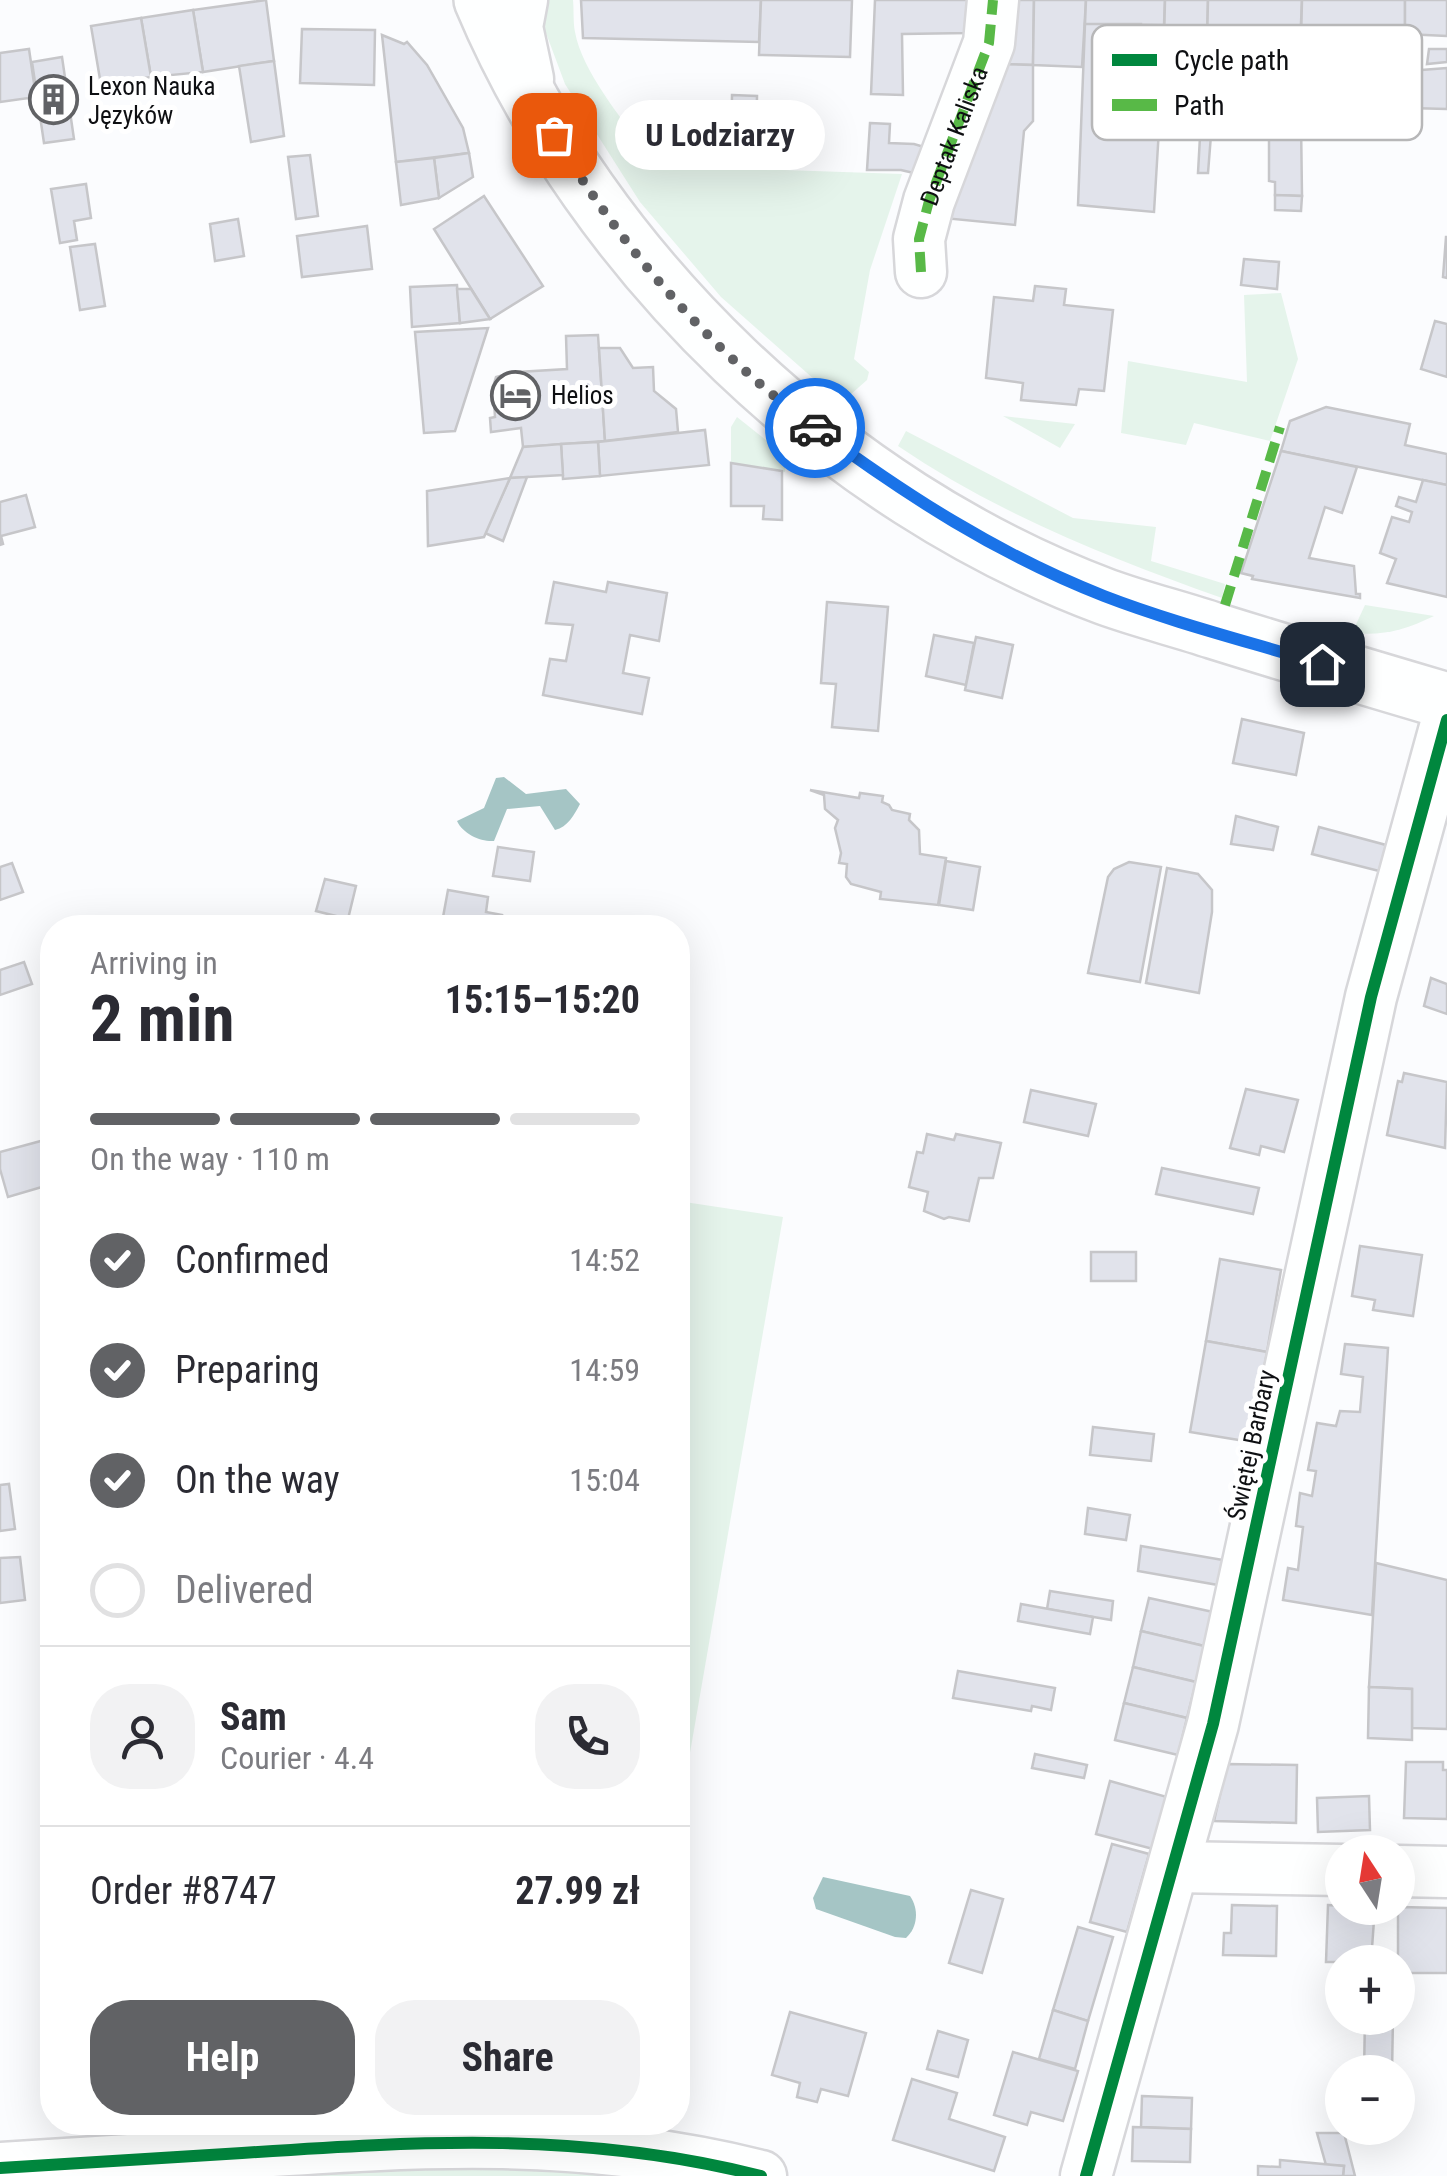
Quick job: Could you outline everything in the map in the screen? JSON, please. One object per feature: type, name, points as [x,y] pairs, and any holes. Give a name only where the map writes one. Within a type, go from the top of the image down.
[{"type":"main road","points":[[482,0],[535,103],[608,218],[647,270],[694,322],[774,398],[912,498],[1020,559],[1106,596],[1447,700]]},
{"type":"street","points":[[522,0],[517,27],[535,103]]},
{"type":"street","name":"Deptak Kaliska","points":[[922,272],[919,239],[924,220],[988,43],[994,0]]},
{"type":"street","name":"Świętej Barbary","points":[[1086,2176],[1213,1724],[1371,997],[1447,720]]},
{"type":"street","points":[[1174,1867],[1325,1870]]},
{"type":"street","points":[[1415,1871],[1447,1872]]},
{"type":"street","points":[[0,2168],[343,2146],[550,2142],[633,2150],[761,2176]]},
{"type":"shaded area","points":[[549,0],[573,0],[575,32],[586,62],[644,150],[757,154],[758,169],[902,174],[870,270],[854,359],[869,372],[867,380],[841,403],[721,297],[640,202],[565,84],[543,25]]},
{"type":"shaded area","points":[[1281,293],[1298,359],[1270,441],[1194,423],[1186,445],[1121,433],[1128,361],[1247,382],[1244,295]]},
{"type":"shaded area","points":[[1003,416],[1075,424],[1060,448]]},
{"type":"shaded area","points":[[737,417],[786,456],[785,472],[731,463],[731,427]]},
{"type":"shaded area","points":[[906,431],[1073,518],[1156,527],[1151,561],[1225,584],[1222,598],[1097,550],[975,493],[898,446]]},
{"type":"shaded area","points":[[1365,605],[1434,616],[1394,631],[1352,633]]},
{"type":"shaded area","points":[[690,1203],[783,1217],[690,1753]]},
{"type":"shaded area","points":[[468,2166],[617,2176],[272,2176]]},
{"type":"water","points":[[504,777],[526,794],[566,789],[580,804],[567,823],[555,830],[540,806],[507,809],[494,841],[463,830],[457,821],[484,808],[496,778]]},
{"type":"water","points":[[823,1877],[910,1896],[916,1918],[910,1934],[906,1938],[895,1937],[816,1909],[813,1898]]},
{"type":"building","points":[[266,0],[274,61],[203,72],[193,10]]},
{"type":"building","points":[[581,0],[761,0],[759,42],[583,38]]},
{"type":"building","points":[[761,0],[852,0],[850,57],[759,55]]},
{"type":"building","points":[[875,0],[975,0],[968,33],[902,34],[903,95],[871,94]]},
{"type":"building","points":[[1004,0],[1034,0],[1033,65],[1002,64]]},
{"type":"building","points":[[1034,0],[1086,0],[1082,67],[1033,65]]},
{"type":"building","points":[[1086,0],[1165,0],[1164,25],[1085,24]]},
{"type":"building","points":[[1165,0],[1208,0],[1207,25],[1164,25]]},
{"type":"building","points":[[1208,0],[1302,0],[1301,25],[1207,25]]},
{"type":"building","points":[[1302,0],[1405,0],[1405,25],[1301,25]]},
{"type":"building","points":[[1405,0],[1447,0],[1447,36],[1422,35],[1422,25],[1405,25]]},
{"type":"building","points":[[193,10],[203,72],[151,77],[141,18]]},
{"type":"building","points":[[141,18],[151,77],[124,81],[124,87],[102,91],[91,26]]},
{"type":"building","points":[[1085,24],[1141,24],[1092,25],[1092,140],[1158,140],[1154,212],[1078,205]]},
{"type":"building","points":[[302,29],[375,30],[374,85],[300,83]]},
{"type":"building","points":[[382,35],[407,42],[427,65],[463,128],[469,153],[396,162]]},
{"type":"building","points":[[29,49],[36,97],[0,102],[0,53]]},
{"type":"building","points":[[1429,49],[1447,49],[1447,62],[1427,64]]},
{"type":"building","name":"Lexon Nauka Języków","points":[[62,57],[74,139],[44,143],[32,62]]},
{"type":"building","points":[[274,61],[284,136],[251,142],[239,66]]},
{"type":"building","points":[[994,64],[1033,65],[1033,121],[1024,131],[1015,225],[933,217]]},
{"type":"building","points":[[1447,68],[1447,109],[1422,108],[1422,70]]},
{"type":"building","points":[[732,95],[757,96],[756,149],[731,148]]},
{"type":"building","points":[[870,123],[890,124],[889,143],[931,149],[918,174],[867,170]]},
{"type":"building","points":[[1200,140],[1211,140],[1208,173],[1198,173]]},
{"type":"building","points":[[1269,140],[1301,140],[1302,196],[1275,195],[1275,182],[1269,181]]},
{"type":"building","points":[[469,153],[473,177],[439,198],[434,158]]},
{"type":"building","points":[[310,155],[318,216],[296,219],[288,157]]},
{"type":"building","points":[[434,158],[439,198],[401,205],[396,162]]},
{"type":"building","points":[[86,184],[91,218],[74,221],[77,240],[60,243],[51,189]]},
{"type":"building","points":[[1275,195],[1302,196],[1301,211],[1275,210]]},
{"type":"building","points":[[484,196],[543,286],[490,319],[434,229]]},
{"type":"building","points":[[238,219],[244,256],[215,261],[210,224]]},
{"type":"building","points":[[367,226],[372,269],[302,277],[297,236]]},
{"type":"building","points":[[1447,237],[1447,278],[1443,277]]},
{"type":"building","points":[[95,244],[105,306],[80,310],[70,247]]},
{"type":"building","points":[[1244,259],[1279,262],[1277,289],[1241,285]]},
{"type":"building","points":[[457,285],[460,323],[412,327],[410,287]]},
{"type":"building","points":[[1035,286],[1066,289],[1064,305],[1113,310],[1104,391],[1079,389],[1076,405],[1021,400],[1023,383],[986,378],[994,297],[1033,301]]},
{"type":"building","points":[[457,289],[471,289],[490,319],[460,323]]},
{"type":"building","points":[[1435,321],[1447,324],[1447,377],[1421,369]]},
{"type":"building","points":[[488,328],[455,431],[424,433],[415,332]]},
{"type":"building","points":[[598,335],[605,441],[523,447],[521,428],[491,432],[496,377],[504,375],[511,384],[518,384],[518,372],[567,369],[566,336]]},
{"type":"building","points":[[599,348],[620,348],[633,368],[653,367],[654,391],[676,409],[678,432],[605,441]]},
{"type":"building","points":[[1326,407],[1410,424],[1405,445],[1447,454],[1447,485],[1281,451],[1290,421]]},
{"type":"building","points":[[705,430],[709,465],[600,476],[598,442]]},
{"type":"building","points":[[598,442],[600,476],[563,479],[561,444]]},
{"type":"building","points":[[561,444],[563,475],[510,478],[523,447]]},
{"type":"building","points":[[1281,451],[1357,467],[1342,513],[1325,507],[1309,558],[1354,566],[1356,594],[1360,598],[1252,579],[1253,576],[1241,573]]},
{"type":"building","points":[[731,463],[782,471],[782,520],[763,519],[764,506],[731,506]]},
{"type":"building","points":[[527,477],[503,541],[485,533],[510,478]]},
{"type":"building","points":[[510,478],[484,537],[428,546],[427,491]]},
{"type":"building","points":[[1423,480],[1447,485],[1447,597],[1387,583],[1396,559],[1380,553],[1392,517],[1409,522],[1412,512],[1396,506],[1399,497],[1416,502]]},
{"type":"building","points":[[26,495],[35,527],[1,536],[0,545],[0,502]]},
{"type":"building","points":[[554,582],[606,592],[608,582],[667,593],[659,641],[630,635],[623,673],[649,678],[642,714],[543,695],[550,659],[566,661],[573,625],[546,623]]},
{"type":"building","points":[[827,602],[888,607],[878,731],[832,727],[836,684],[821,683]]},
{"type":"building","points":[[934,635],[974,643],[966,685],[926,676]]},
{"type":"building","points":[[976,637],[1013,645],[1002,698],[965,690]]},
{"type":"building","points":[[1242,719],[1304,733],[1296,775],[1233,763]]},
{"type":"building","points":[[810,790],[859,798],[860,793],[883,796],[882,802],[892,810],[910,814],[909,820],[919,830],[920,854],[946,858],[938,905],[880,899],[881,892],[851,884],[846,877],[847,864],[839,863],[841,853],[835,828],[838,820],[825,809],[824,795]]},
{"type":"building","points":[[1236,816],[1278,827],[1273,850],[1231,844]]},
{"type":"building","points":[[1319,827],[1386,845],[1379,871],[1312,854]]},
{"type":"building","points":[[498,847],[534,852],[530,881],[493,876]]},
{"type":"building","points":[[946,861],[980,867],[973,910],[939,905]]},
{"type":"building","points":[[1129,862],[1161,867],[1140,982],[1088,973],[1108,877],[1114,869]]},
{"type":"building","points":[[12,863],[23,892],[0,900],[0,867]]},
{"type":"building","points":[[1167,868],[1198,874],[1212,890],[1199,993],[1146,983]]},
{"type":"building","points":[[325,879],[356,886],[349,915],[316,911]]},
{"type":"building","points":[[448,890],[488,897],[486,912],[502,915],[443,915]]},
{"type":"building","points":[[24,962],[32,984],[0,995],[0,970]]},
{"type":"building","points":[[1431,978],[1447,984],[1447,1014],[1424,1006]]},
{"type":"building","points":[[1404,1073],[1447,1082],[1445,1148],[1387,1135],[1398,1081],[1402,1082]]},
{"type":"building","points":[[1246,1089],[1298,1100],[1284,1152],[1261,1146],[1259,1155],[1230,1148]]},
{"type":"building","points":[[1031,1090],[1096,1104],[1088,1136],[1024,1122]]},
{"type":"building","points":[[927,1134],[954,1140],[956,1134],[1001,1143],[993,1178],[979,1178],[969,1221],[944,1219],[924,1211],[928,1192],[909,1187],[917,1152],[923,1153]]},
{"type":"building","points":[[40,1141],[40,1188],[8,1197],[0,1152]]},
{"type":"building","points":[[1162,1168],[1259,1188],[1253,1214],[1156,1194]]},
{"type":"building","points":[[1360,1246],[1422,1255],[1413,1316],[1373,1310],[1375,1300],[1352,1296]]},
{"type":"building","points":[[1091,1252],[1136,1252],[1136,1281],[1091,1281]]},
{"type":"building","points":[[1220,1259],[1281,1270],[1267,1352],[1206,1341]]},
{"type":"building","points":[[1206,1341],[1267,1352],[1251,1442],[1190,1432]]},
{"type":"building","points":[[1345,1344],[1388,1348],[1372,1615],[1283,1600],[1288,1568],[1298,1570],[1303,1527],[1296,1526],[1300,1493],[1312,1496],[1316,1471],[1308,1470],[1317,1423],[1336,1426],[1340,1411],[1360,1412],[1363,1377],[1341,1374]]},
{"type":"building","points":[[1093,1427],[1154,1434],[1151,1461],[1090,1455]]},
{"type":"building","points":[[9,1484],[15,1529],[0,1531],[0,1485]]},
{"type":"building","points":[[1088,1508],[1130,1515],[1126,1540],[1085,1534]]},
{"type":"building","points":[[1141,1546],[1223,1560],[1218,1585],[1138,1571]]},
{"type":"building","points":[[20,1557],[25,1600],[0,1603],[0,1558]]},
{"type":"building","points":[[1376,1563],[1447,1580],[1447,1729],[1412,1728],[1412,1689],[1369,1687]]},
{"type":"building","points":[[1050,1591],[1113,1601],[1111,1620],[1047,1609]]},
{"type":"building","points":[[1149,1598],[1213,1612],[1204,1646],[1141,1631]]},
{"type":"building","points":[[1021,1604],[1093,1617],[1090,1634],[1018,1621]]},
{"type":"building","points":[[1141,1631],[1204,1646],[1196,1682],[1133,1667]]},
{"type":"building","points":[[1133,1667],[1196,1682],[1187,1718],[1124,1703]]},
{"type":"building","points":[[958,1671],[1055,1688],[1051,1710],[1032,1706],[1031,1711],[953,1698]]},
{"type":"building","points":[[1369,1687],[1412,1689],[1412,1740],[1368,1738]]},
{"type":"building","points":[[1124,1703],[1187,1718],[1178,1755],[1115,1740]]},
{"type":"building","points":[[1035,1754],[1087,1765],[1084,1778],[1032,1768]]},
{"type":"building","points":[[1406,1762],[1443,1762],[1443,1770],[1447,1770],[1447,1819],[1404,1818]]},
{"type":"building","points":[[1227,1764],[1297,1765],[1296,1823],[1214,1821]]},
{"type":"building","points":[[1110,1781],[1167,1797],[1153,1849],[1096,1834]]},
{"type":"building","points":[[1369,1796],[1370,1830],[1318,1832],[1317,1798]]},
{"type":"building","points":[[1112,1844],[1149,1854],[1127,1932],[1090,1922]]},
{"type":"building","points":[[971,1890],[1003,1899],[982,1973],[949,1963]]},
{"type":"building","points":[[1232,1905],[1277,1906],[1276,1956],[1223,1955],[1224,1933],[1231,1933]]},
{"type":"building","points":[[1415,1907],[1447,1908],[1447,1973],[1415,1973],[1415,1945],[1398,1945],[1398,1925],[1415,1925]]},
{"type":"building","points":[[1327,1925],[1374,1925],[1372,1945],[1327,1945]]},
{"type":"building","points":[[1078,1927],[1113,1937],[1088,2021],[1053,2010]]},
{"type":"building","points":[[1053,2010],[1088,2021],[1075,2069],[1039,2059]]},
{"type":"building","points":[[790,2012],[866,2033],[848,2096],[821,2089],[817,2102],[797,2097],[800,2083],[772,2075]]},
{"type":"building","points":[[938,2031],[968,2040],[958,2077],[927,2069]]},
{"type":"building","points":[[1365,2035],[1393,2035],[1392,2055],[1364,2055]]},
{"type":"building","points":[[1013,2052],[1078,2071],[1063,2121],[1031,2112],[1027,2125],[994,2115]]},
{"type":"building","points":[[912,2079],[957,2093],[949,2119],[1005,2137],[994,2171],[893,2140]]},
{"type":"building","points":[[1142,2096],[1192,2098],[1191,2129],[1141,2127]]},
{"type":"building","points":[[1133,2127],[1191,2129],[1190,2162],[1132,2161]]},
{"type":"building","points":[[1317,2133],[1325,2133],[1325,2145],[1347,2145],[1355,2176],[1343,2176],[1344,2166],[1326,2165]]},
{"type":"building","points":[[1280,2160],[1344,2166],[1343,2176],[1258,2176],[1258,2166],[1280,2167]]},
{"type":"marked path","points":[[921,272],[919,239],[929,201],[989,43],[993,0]]},
{"type":"marked path","points":[[1225,605],[1280,427]]},
{"type":"cycle path","points":[[1086,2176],[1213,1724],[1371,997],[1447,720]]},
{"type":"cycle path","points":[[0,2168],[374,2145],[503,2143],[631,2152],[761,2176]]},
{"type":"way so far","points":[[554,135],[647,270],[694,322],[774,398],[815,428]]},
{"type":"place","name":"Lexon Nauka Języków","points":[[53,100]]},
{"type":"place","name":"U Lodziarzy","points":[[554,135]]},
{"type":"place","name":"Helios","points":[[516,395]]},
{"type":"route","points":[[815,428],[946,520],[1020,559],[1106,596],[1322,664]]}]
